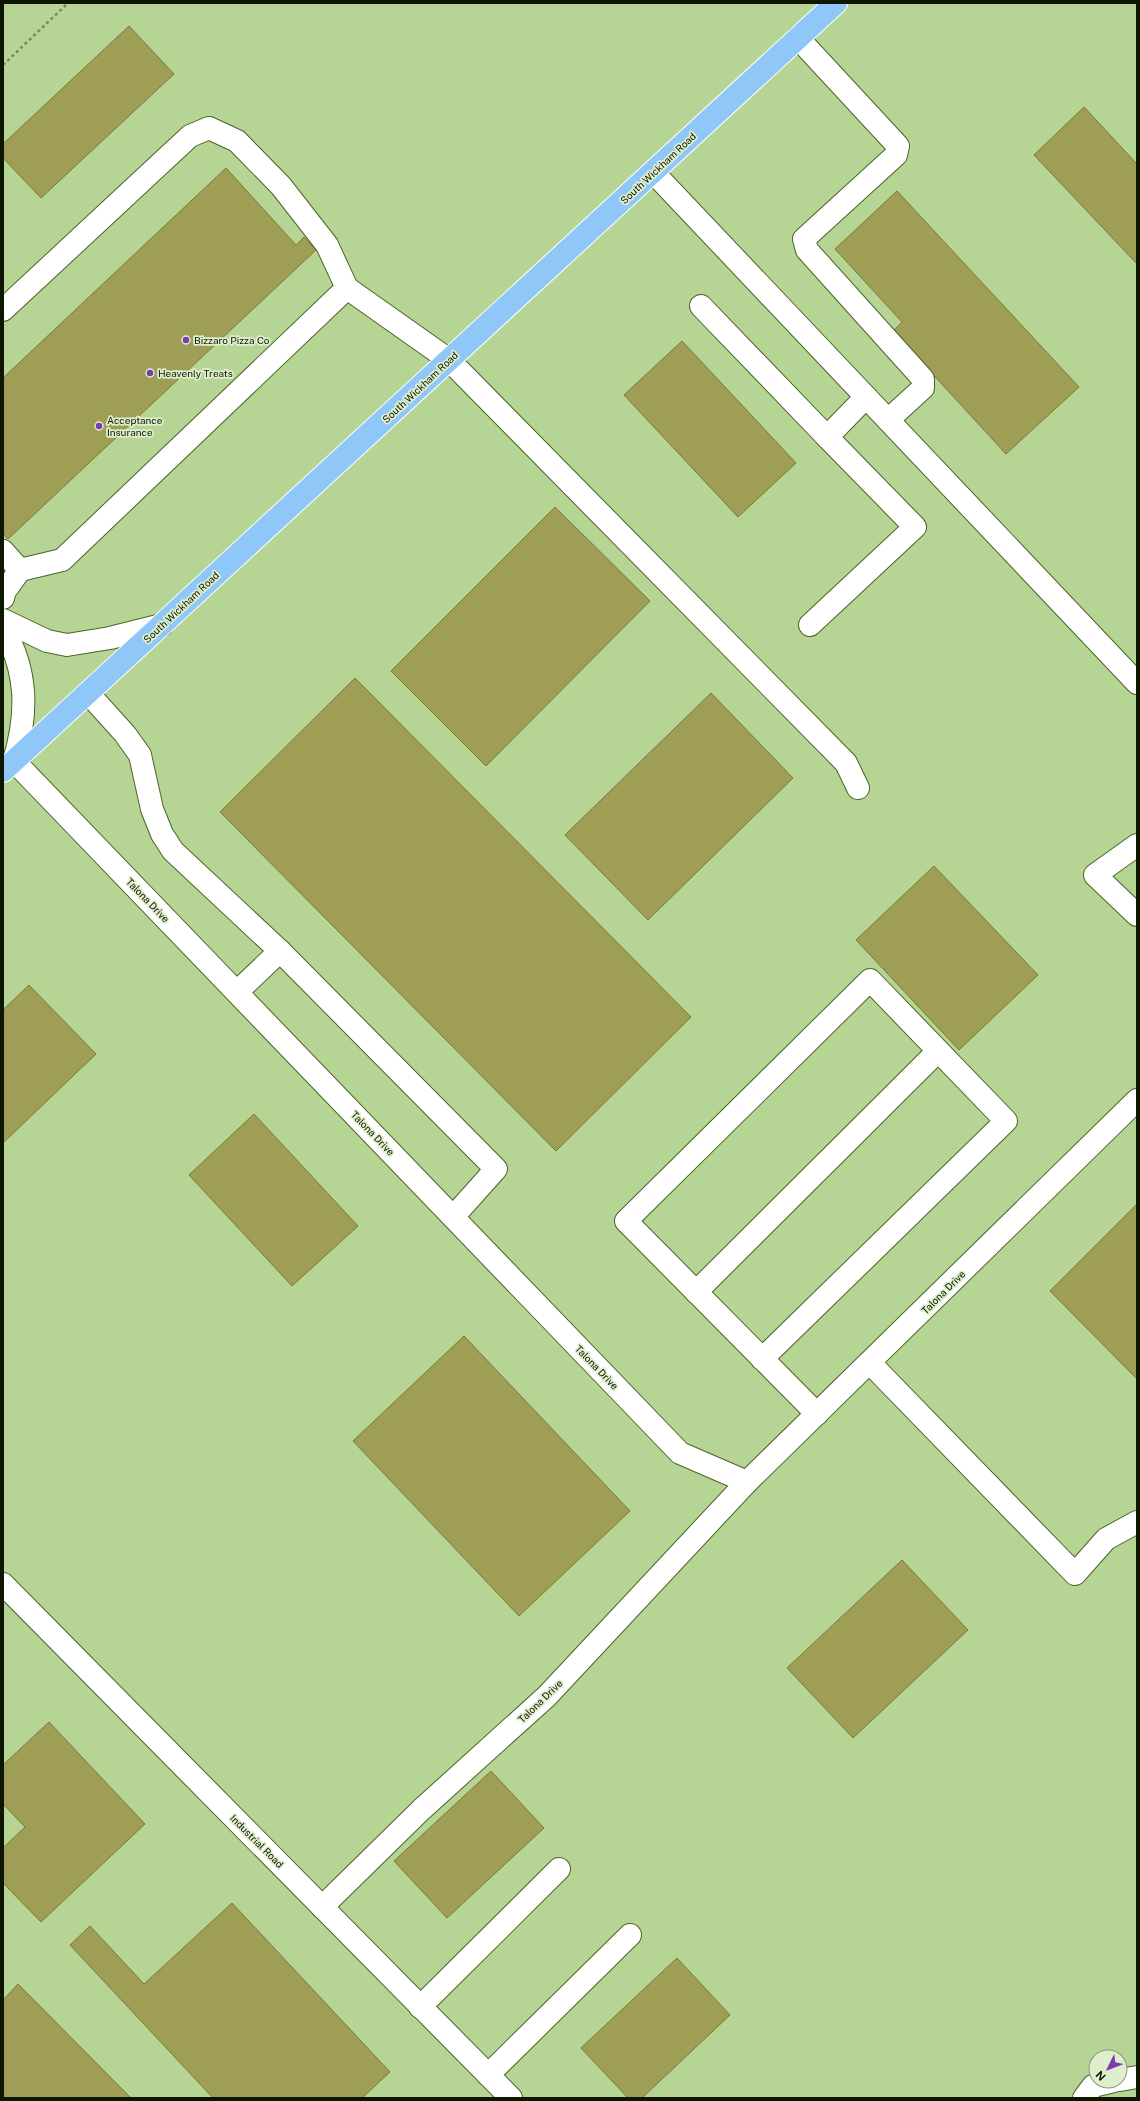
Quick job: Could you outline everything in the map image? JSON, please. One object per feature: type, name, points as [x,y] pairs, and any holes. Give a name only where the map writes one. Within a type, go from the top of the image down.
[{"type":"main road","name":"South Wickham Road","points":[[9,766],[836,3]]},
{"type":"street","points":[[798,38],[898,146],[896,155],[804,239],[807,250],[923,379],[923,388],[888,420]]},
{"type":"street","points":[[3,310],[190,136],[209,128],[237,141],[281,186],[327,245],[347,288],[449,360],[846,763],[858,788]]},
{"type":"street","points":[[653,172],[1137,683]]},
{"type":"street","points":[[3,598],[5,591],[20,570],[62,560],[347,288]]},
{"type":"street","points":[[701,306],[915,527],[810,625]]},
{"type":"street","points":[[827,437],[866,397]]},
{"type":"street","points":[[3,551],[20,570]]},
{"type":"street","points":[[3,620],[47,641],[67,645],[110,638],[162,625]]},
{"type":"street","points":[[3,628],[14,648],[23,681],[24,713],[20,741],[9,766]]},
{"type":"street","points":[[88,693],[125,734],[140,754],[152,809],[162,834],[174,851],[280,951],[496,1169],[453,1217]]},
{"type":"street","name":"Talona Drive","points":[[9,766],[237,992],[680,1453],[747,1482]]},
{"type":"street","points":[[1137,845],[1095,874],[1137,915]]},
{"type":"street","points":[[237,992],[280,951]]},
{"type":"street","points":[[762,1359],[1006,1121],[870,980],[626,1221],[762,1359],[817,1414]]},
{"type":"street","points":[[696,1292],[938,1051]]},
{"type":"street","name":"Talona Drive","points":[[322,1907],[422,1809],[547,1696],[747,1482],[870,1364],[1137,1100]]},
{"type":"street","points":[[870,1364],[1075,1574],[1106,1539],[1137,1522]]},
{"type":"street","name":"Industrial Road","points":[[3,1584],[511,2098]]},
{"type":"street","points":[[420,2007],[560,1868]]},
{"type":"street","points":[[488,2075],[630,1935]]},
{"type":"street","points":[[1084,2098],[1091,2089]]},
{"type":"path","points":[[3,65],[68,3]]},
{"type":"building","points":[[129,26],[174,74],[41,198],[3,158],[3,144]]},
{"type":"building","points":[[1084,107],[1137,164],[1137,264],[1034,155]]},
{"type":"building","points":[[226,168],[296,245],[304,237],[316,250],[8,539],[3,534],[3,378]]},
{"type":"building","points":[[897,191],[1079,387],[1006,454],[893,331],[902,322],[835,249]]},
{"type":"building","points":[[682,341],[796,463],[738,517],[624,395]]},
{"type":"building","points":[[555,507],[650,601],[486,766],[391,671]]},
{"type":"building","points":[[355,678],[691,1017],[556,1151],[220,812]]},
{"type":"building","points":[[711,693],[793,778],[648,920],[565,835]]},
{"type":"building","points":[[934,866],[1038,975],[959,1050],[856,940]]},
{"type":"building","points":[[29,985],[96,1054],[3,1143],[3,1010]]},
{"type":"building","points":[[254,1114],[358,1226],[292,1286],[189,1175]]},
{"type":"building","points":[[1137,1204],[1137,1379],[1050,1291]]},
{"type":"building","points":[[464,1336],[630,1511],[519,1616],[353,1441]]},
{"type":"building","points":[[902,1560],[968,1630],[853,1738],[787,1668]]},
{"type":"building","points":[[49,1722],[145,1824],[41,1922],[3,1883],[3,1848],[25,1827],[3,1804],[3,1765]]},
{"type":"building","points":[[491,1771],[544,1828],[447,1918],[394,1861]]},
{"type":"building","points":[[232,1903],[390,2072],[362,2098],[213,2098],[70,1945],[90,1926],[144,1984]]},
{"type":"building","points":[[677,1958],[730,2015],[642,2098],[628,2098],[581,2048]]},
{"type":"building","points":[[18,1984],[131,2098],[3,2098],[3,2000]]},
{"type":"place","name":"Bizzaro Pizza Co","points":[[186,340]]},
{"type":"place","name":"Heavenly Treats","points":[[150,373]]},
{"type":"place","name":"Acceptance Insurance","points":[[99,426]]}]
